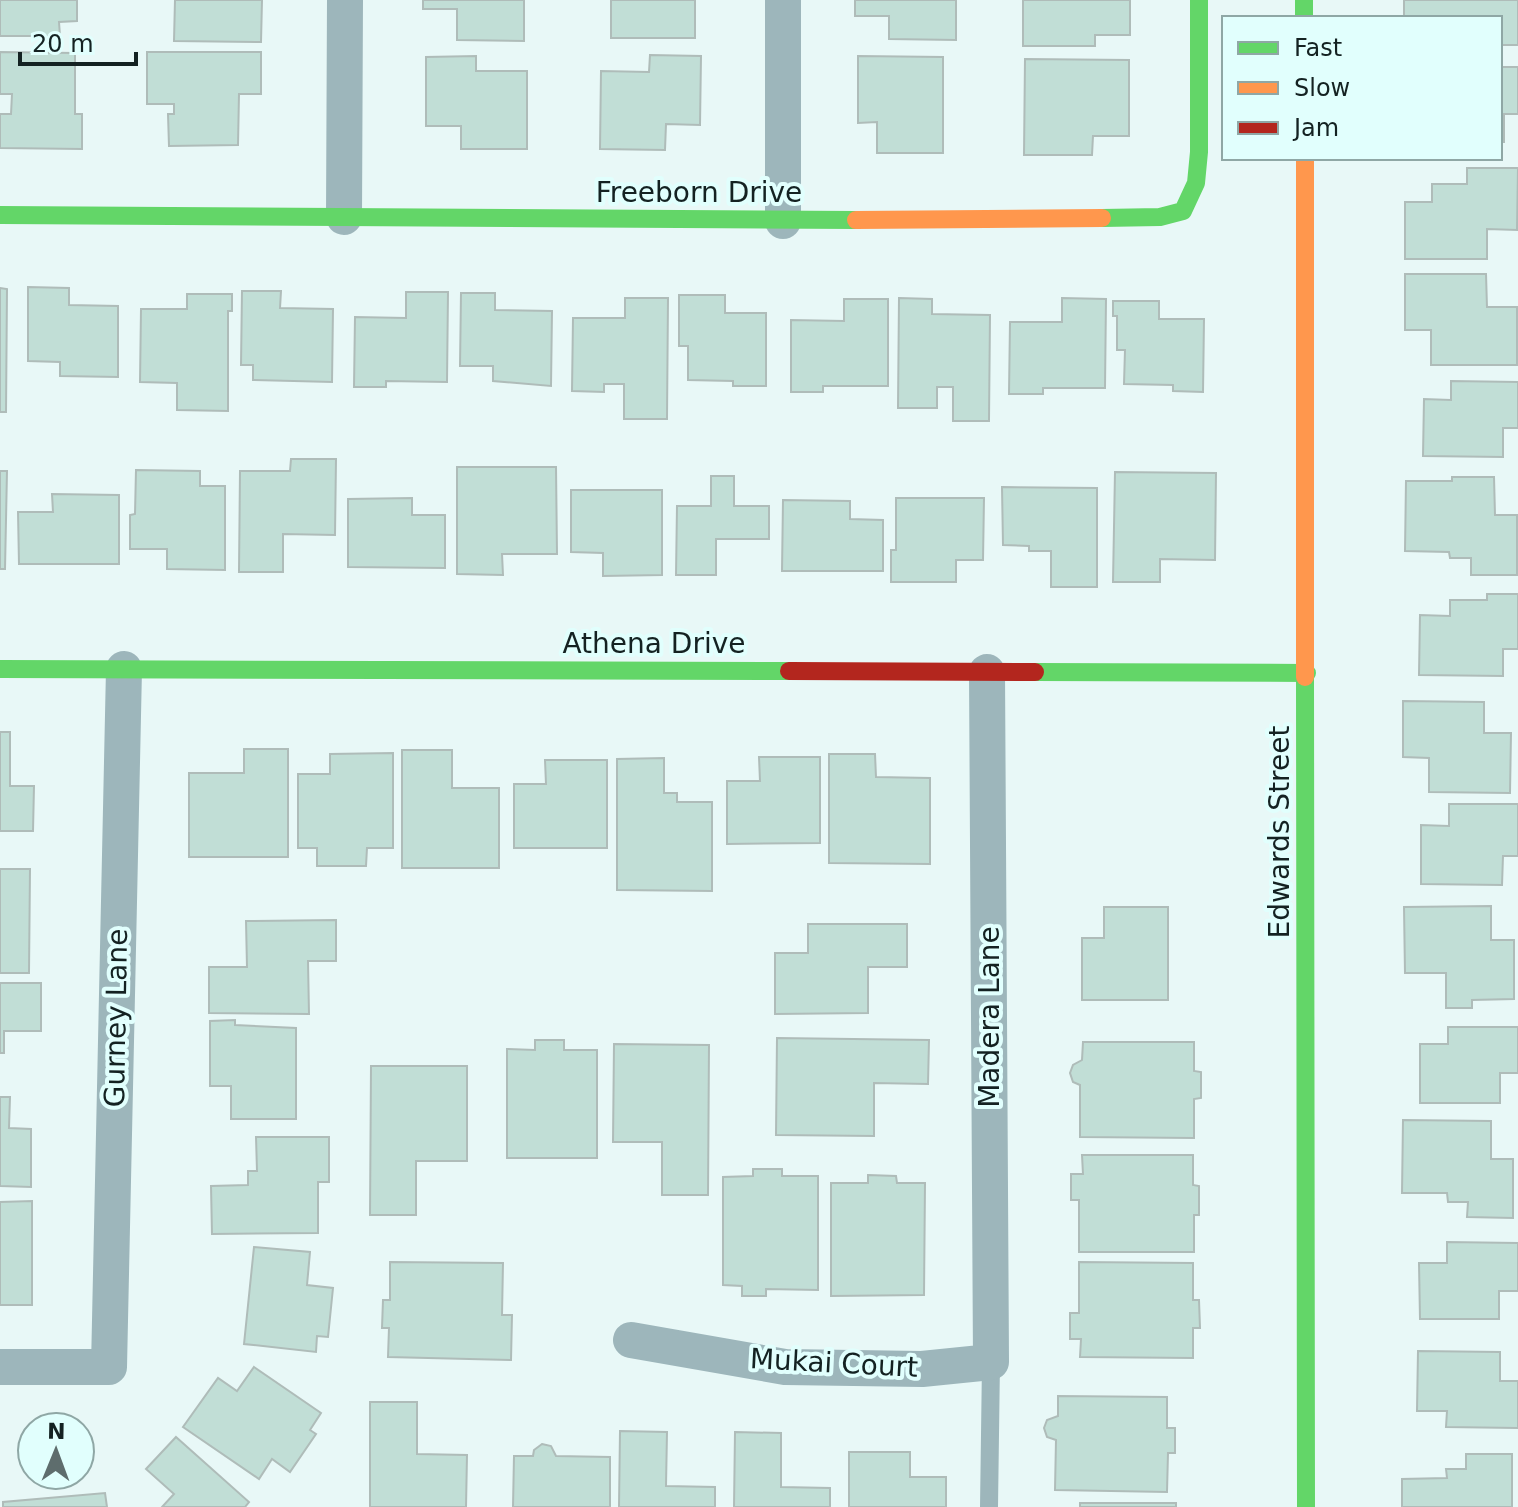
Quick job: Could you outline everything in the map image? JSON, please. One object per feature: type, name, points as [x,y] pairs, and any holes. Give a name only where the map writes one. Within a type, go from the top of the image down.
[{"type":"street","points":[[344,217],[345,0]]},
{"type":"street","points":[[783,0],[783,221]]},
{"type":"street","name":"Freeborn Drive","points":[[0,215],[783,221],[1160,217],[1183,211],[1196,183],[1199,152],[1199,0]]},
{"type":"street","name":"Edwards Street","points":[[1305,160],[1306,1507]]},
{"type":"street","name":"Athena Drive","points":[[0,669],[1307,673]]},
{"type":"street","name":"Gurney Lane","points":[[0,1367],[109,1367],[124,669]]},
{"type":"street","name":"Madera Lane","points":[[987,672],[991,1362]]},
{"type":"street","name":"Mukai Court","points":[[631,1340],[785,1367],[922,1369],[991,1362]]},
{"type":"lane","points":[[989,1507],[991,1362]]},
{"type":"building","points":[[0,0],[77,0],[77,21],[59,22],[60,36],[0,36]]},
{"type":"building","points":[[175,0],[262,0],[261,42],[174,41]]},
{"type":"building","points":[[423,0],[524,0],[524,41],[457,40],[457,9],[423,9]]},
{"type":"building","points":[[611,0],[695,0],[695,38],[611,38]]},
{"type":"building","points":[[855,0],[956,0],[956,40],[889,39],[889,16],[855,16]]},
{"type":"building","points":[[1023,0],[1130,0],[1130,35],[1095,35],[1095,46],[1023,46]]},
{"type":"building","points":[[1404,0],[1518,0],[1518,45],[1502,45],[1502,16],[1404,16]]},
{"type":"building","points":[[0,52],[75,53],[75,114],[82,114],[82,149],[0,148],[0,114],[11,114],[12,94],[0,94]]},
{"type":"building","points":[[147,52],[261,52],[261,94],[239,94],[238,145],[169,146],[168,114],[174,114],[174,104],[147,104]]},
{"type":"building","points":[[650,55],[701,56],[700,125],[666,124],[665,150],[600,149],[601,71],[649,72]]},
{"type":"building","points":[[476,56],[476,71],[527,71],[527,149],[461,149],[461,126],[426,126],[426,57]]},
{"type":"building","points":[[858,56],[943,57],[943,153],[877,153],[877,122],[858,123]]},
{"type":"building","points":[[1025,59],[1129,60],[1129,136],[1093,136],[1092,155],[1024,155]]},
{"type":"building","points":[[1502,67],[1518,67],[1518,114],[1504,114],[1504,142]]},
{"type":"building","points":[[1467,168],[1518,168],[1517,230],[1487,229],[1487,259],[1405,259],[1405,202],[1432,202],[1432,184],[1467,184]]},
{"type":"building","points":[[1405,274],[1486,274],[1487,307],[1517,307],[1517,365],[1431,365],[1431,330],[1405,330]]},
{"type":"building","points":[[28,287],[69,288],[69,305],[118,306],[118,377],[60,376],[60,362],[28,361]]},
{"type":"building","points":[[0,288],[7,289],[6,412],[0,412]]},
{"type":"building","points":[[242,291],[281,291],[280,308],[333,309],[332,382],[253,380],[253,365],[241,365]]},
{"type":"building","points":[[406,292],[448,292],[447,382],[386,381],[386,387],[354,387],[355,317],[406,318]]},
{"type":"building","points":[[461,293],[495,293],[495,310],[552,311],[551,386],[493,381],[493,366],[460,366]]},
{"type":"building","points":[[187,294],[232,294],[232,311],[228,311],[228,411],[177,410],[177,383],[140,382],[141,309],[187,309]]},
{"type":"building","points":[[679,295],[725,295],[725,313],[766,313],[766,386],[733,386],[733,381],[688,380],[688,346],[679,346]]},
{"type":"building","points":[[625,298],[668,298],[667,419],[624,419],[624,384],[604,384],[604,392],[572,391],[573,318],[625,318]]},
{"type":"building","points":[[899,298],[932,299],[932,314],[990,315],[989,421],[953,421],[953,387],[937,387],[937,408],[898,408]]},
{"type":"building","points":[[1062,298],[1106,299],[1105,388],[1043,388],[1043,394],[1009,394],[1010,322],[1062,322]]},
{"type":"building","points":[[844,299],[888,299],[888,386],[823,386],[823,392],[791,392],[791,320],[844,321]]},
{"type":"building","points":[[1113,301],[1159,301],[1159,319],[1204,319],[1203,392],[1173,391],[1173,385],[1124,384],[1125,350],[1117,350],[1117,316],[1113,316]]},
{"type":"building","points":[[1451,381],[1518,382],[1518,428],[1503,428],[1503,457],[1423,456],[1424,399],[1451,400]]},
{"type":"building","points":[[291,459],[336,459],[335,535],[283,534],[283,572],[239,572],[240,471],[290,471]]},
{"type":"building","points":[[457,467],[556,467],[557,554],[502,554],[503,575],[457,574]]},
{"type":"building","points":[[136,470],[200,471],[200,486],[225,486],[225,570],[167,569],[167,549],[130,549],[130,515],[135,514]]},
{"type":"building","points":[[0,471],[7,471],[5,569],[0,569]]},
{"type":"building","points":[[1115,472],[1216,473],[1215,560],[1160,559],[1160,582],[1113,582]]},
{"type":"building","points":[[711,476],[734,476],[734,506],[769,506],[769,539],[716,539],[716,575],[676,575],[677,506],[711,506]]},
{"type":"building","points":[[1452,477],[1494,477],[1495,515],[1517,515],[1517,575],[1471,575],[1471,558],[1450,558],[1449,552],[1405,551],[1406,481],[1452,481]]},
{"type":"building","points":[[1002,487],[1097,488],[1097,587],[1051,587],[1051,551],[1029,551],[1029,546],[1003,545]]},
{"type":"building","points":[[571,490],[662,490],[662,575],[603,576],[603,553],[571,552]]},
{"type":"building","points":[[52,494],[119,495],[119,564],[19,564],[18,512],[53,512]]},
{"type":"building","points":[[412,498],[412,515],[445,515],[445,568],[348,567],[348,499]]},
{"type":"building","points":[[896,498],[984,498],[983,560],[956,560],[956,582],[891,582],[891,550],[896,550]]},
{"type":"building","points":[[783,500],[850,501],[850,519],[883,520],[883,571],[782,571]]},
{"type":"building","points":[[1487,594],[1518,594],[1518,649],[1503,649],[1503,676],[1419,675],[1420,615],[1450,616],[1450,600],[1487,600]]},
{"type":"building","points":[[1403,701],[1484,702],[1484,733],[1511,733],[1510,793],[1429,792],[1429,758],[1403,757]]},
{"type":"building","points":[[0,732],[10,732],[10,786],[34,786],[33,831],[0,831]]},
{"type":"building","points":[[244,749],[288,749],[288,857],[189,857],[189,773],[244,773]]},
{"type":"building","points":[[402,750],[452,750],[452,788],[499,788],[499,868],[402,868]]},
{"type":"building","points":[[393,753],[393,848],[367,848],[366,866],[317,866],[317,848],[298,848],[298,774],[330,774],[330,754]]},
{"type":"building","points":[[829,754],[875,754],[876,777],[930,778],[930,864],[829,863]]},
{"type":"building","points":[[759,757],[820,757],[820,843],[727,844],[727,781],[760,781]]},
{"type":"building","points":[[664,758],[664,793],[677,793],[677,802],[712,802],[712,891],[617,890],[617,759]]},
{"type":"building","points":[[545,760],[607,760],[607,848],[514,848],[514,784],[546,784]]},
{"type":"building","points":[[1449,804],[1518,804],[1518,856],[1503,856],[1502,885],[1421,884],[1421,825],[1449,826]]},
{"type":"building","points":[[0,869],[30,869],[29,973],[0,973]]},
{"type":"building","points":[[1491,906],[1491,940],[1514,940],[1514,999],[1472,1000],[1472,1008],[1446,1008],[1446,973],[1405,973],[1404,907]]},
{"type":"building","points":[[1104,907],[1168,907],[1168,1000],[1082,1000],[1082,938],[1104,938]]},
{"type":"building","points":[[336,920],[336,961],[308,961],[309,1014],[209,1013],[209,967],[247,967],[246,921]]},
{"type":"building","points":[[808,924],[907,924],[907,967],[868,967],[868,1013],[775,1014],[775,953],[808,953]]},
{"type":"building","points":[[0,983],[41,983],[41,1031],[4,1031],[4,1053],[0,1053]]},
{"type":"building","points":[[235,1020],[235,1025],[296,1028],[296,1119],[231,1119],[231,1086],[210,1086],[210,1021]]},
{"type":"building","points":[[1448,1027],[1518,1027],[1518,1073],[1500,1073],[1500,1103],[1420,1103],[1420,1044],[1448,1044]]},
{"type":"building","points":[[777,1038],[929,1040],[928,1084],[874,1083],[874,1136],[776,1135]]},
{"type":"building","points":[[535,1040],[564,1040],[564,1050],[597,1050],[597,1158],[507,1158],[507,1049],[535,1050]]},
{"type":"building","points":[[1083,1042],[1194,1042],[1194,1071],[1201,1072],[1201,1098],[1194,1099],[1194,1138],[1080,1137],[1080,1085],[1073,1082],[1070,1073],[1073,1065],[1082,1060]]},
{"type":"building","points":[[614,1044],[709,1045],[708,1195],[662,1195],[662,1142],[613,1142]]},
{"type":"building","points":[[371,1066],[467,1066],[467,1161],[416,1161],[416,1215],[370,1215]]},
{"type":"building","points":[[0,1097],[10,1097],[9,1128],[31,1129],[31,1187],[0,1186]]},
{"type":"building","points":[[1403,1120],[1491,1121],[1491,1159],[1513,1159],[1513,1218],[1467,1217],[1468,1202],[1448,1202],[1447,1193],[1402,1193]]},
{"type":"building","points":[[256,1137],[329,1137],[329,1182],[318,1182],[318,1233],[212,1234],[211,1186],[248,1185],[248,1171],[257,1171]]},
{"type":"building","points":[[1082,1155],[1193,1155],[1193,1185],[1199,1186],[1199,1215],[1194,1215],[1194,1252],[1079,1252],[1079,1200],[1071,1200],[1071,1174],[1083,1174]]},
{"type":"building","points":[[753,1169],[782,1169],[782,1176],[818,1176],[818,1290],[766,1289],[766,1296],[742,1296],[742,1286],[723,1285],[723,1177],[753,1176]]},
{"type":"building","points":[[868,1175],[896,1176],[897,1183],[925,1183],[924,1295],[831,1296],[831,1183],[868,1183]]},
{"type":"building","points":[[32,1201],[32,1305],[0,1305],[0,1202]]},
{"type":"building","points":[[1447,1242],[1518,1243],[1518,1291],[1499,1291],[1499,1319],[1420,1319],[1419,1263],[1447,1263]]},
{"type":"building","points":[[254,1247],[310,1252],[307,1285],[333,1288],[328,1337],[317,1336],[316,1352],[244,1344]]},
{"type":"building","points":[[390,1262],[503,1263],[502,1315],[512,1315],[511,1360],[388,1357],[389,1328],[382,1328],[383,1300],[390,1300]]},
{"type":"building","points":[[1079,1262],[1193,1263],[1193,1300],[1199,1300],[1200,1328],[1193,1328],[1193,1358],[1080,1357],[1081,1339],[1070,1339],[1070,1313],[1079,1313]]},
{"type":"building","points":[[1418,1351],[1500,1352],[1500,1381],[1518,1381],[1518,1428],[1446,1427],[1447,1411],[1417,1411]]},
{"type":"building","points":[[254,1367],[321,1413],[310,1430],[316,1434],[290,1472],[272,1459],[259,1479],[183,1427],[218,1378],[237,1391]]},
{"type":"building","points":[[1058,1396],[1167,1397],[1167,1428],[1175,1428],[1175,1453],[1168,1453],[1167,1492],[1055,1490],[1056,1440],[1047,1437],[1044,1428],[1047,1420],[1058,1416]]},
{"type":"building","points":[[370,1402],[417,1402],[417,1454],[467,1455],[466,1507],[370,1507]]},
{"type":"building","points":[[620,1431],[667,1432],[666,1486],[715,1487],[715,1507],[619,1507]]},
{"type":"building","points":[[735,1432],[781,1433],[781,1487],[830,1488],[830,1507],[734,1507]]},
{"type":"building","points":[[176,1437],[249,1502],[245,1507],[162,1507],[174,1494],[146,1469]]},
{"type":"building","points":[[542,1444],[551,1446],[556,1456],[610,1457],[610,1507],[513,1507],[514,1456],[533,1456],[534,1450]]},
{"type":"building","points":[[849,1452],[910,1452],[910,1477],[946,1477],[946,1507],[849,1507]]},
{"type":"building","points":[[1466,1454],[1512,1454],[1512,1507],[1402,1507],[1402,1479],[1447,1478],[1446,1469],[1466,1469]]},
{"type":"building","points":[[105,1493],[107,1507],[3,1507],[3,1502]]},
{"type":"building","points":[[1080,1503],[1176,1503],[1176,1507],[1080,1507]]},
{"type":"traffic: fast","points":[[1102,218],[1160,217],[1183,211],[1196,183],[1199,152],[1199,0]]},
{"type":"traffic: fast","points":[[1304,0],[1304,16]]},
{"type":"traffic: fast","points":[[0,215],[856,220]]},
{"type":"traffic: fast","points":[[0,669],[789,671]]},
{"type":"traffic: fast","points":[[1035,672],[1307,673]]},
{"type":"traffic: fast","points":[[1305,677],[1306,1507]]},
{"type":"traffic: slow","points":[[1305,160],[1305,677]]},
{"type":"traffic: slow","points":[[856,220],[1102,218]]},
{"type":"traffic: jam","points":[[789,671],[1035,672]]}]
